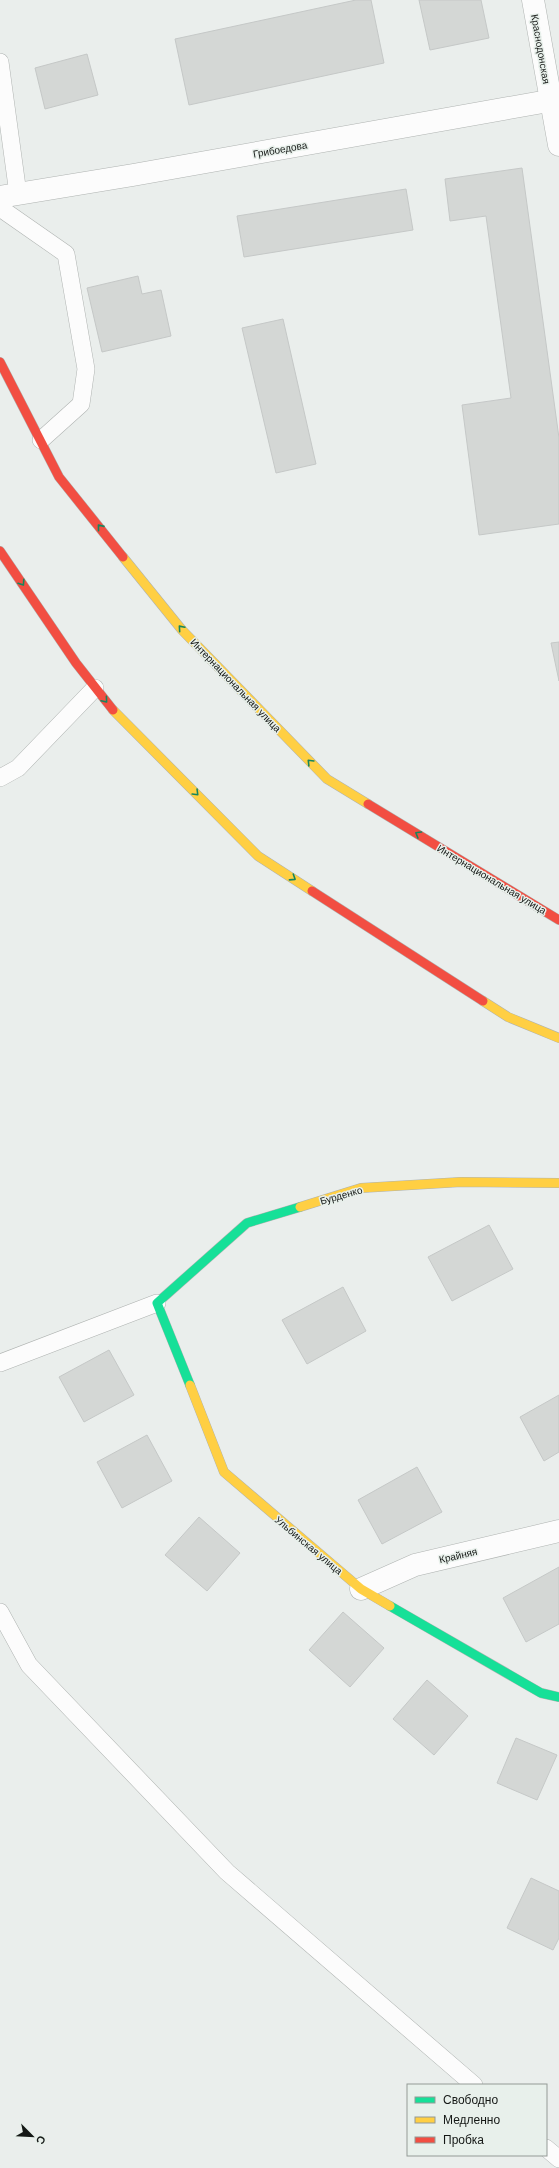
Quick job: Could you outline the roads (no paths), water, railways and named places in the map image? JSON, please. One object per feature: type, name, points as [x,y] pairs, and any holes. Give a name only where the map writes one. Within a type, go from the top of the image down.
[{"type":"main road","name":"Интернациональная улица","points":[[0,362],[59,477],[182,630],[327,779],[559,920]]},
{"type":"main road","points":[[0,551],[76,663],[106,702],[258,856],[508,1017],[559,1038]]},
{"type":"main road","name":"Бурденко","points":[[157,1303],[247,1223],[361,1188],[461,1182],[559,1183]]},
{"type":"main road","name":"Ульбинская улица","points":[[157,1303],[224,1472],[361,1589],[541,1693],[559,1697]]},
{"type":"street","name":"Краснодонская","points":[[533,0],[555,99],[559,145]]},
{"type":"street","name":"Грибоедова","points":[[9,195],[555,99]]},
{"type":"street","name":"Крайняя","points":[[361,1589],[414,1565],[559,1531]]},
{"type":"lane","points":[[0,62],[9,195]]},
{"type":"lane","points":[[0,208],[66,254],[86,369],[81,404],[41,440]]},
{"type":"lane","points":[[0,778],[18,768],[95,688]]},
{"type":"lane","points":[[0,1363],[157,1303]]},
{"type":"lane","points":[[0,1612],[29,1665],[227,1872],[473,2084]]},
{"type":"lane","points":[[547,2149],[559,2159]]}]
